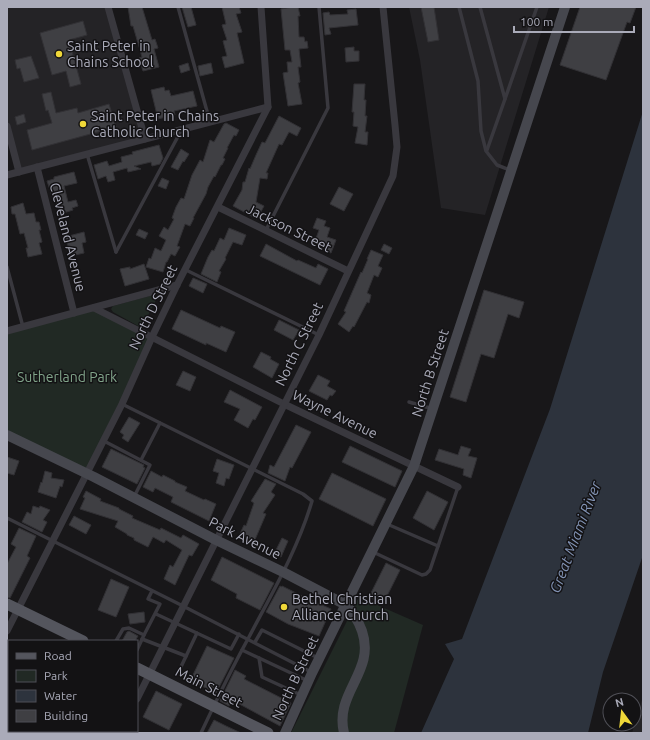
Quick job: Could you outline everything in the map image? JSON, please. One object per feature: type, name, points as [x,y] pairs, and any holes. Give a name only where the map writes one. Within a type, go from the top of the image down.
[{"type":"main road","name":"North B Street","points":[[285,733],[310,677],[414,466],[565,7]]},
{"type":"main road","name":"Park Avenue","points":[[7,435],[86,473],[346,605],[354,613],[357,619],[364,637],[365,652],[364,661],[344,708],[342,722],[344,733]]},
{"type":"main road","points":[[12,607],[81,640]]},
{"type":"main road","name":"Main Street","points":[[138,668],[268,733]]},
{"type":"street","points":[[108,7],[145,139]]},
{"type":"street","points":[[7,175],[268,107],[261,7]]},
{"type":"street","name":"North C Street","points":[[138,697],[320,335],[348,271],[393,176],[397,147],[383,7]]},
{"type":"street","name":"North D Street","points":[[7,631],[12,607],[52,541],[122,404],[177,285],[268,107]]},
{"type":"street","points":[[7,126],[19,172]]},
{"type":"street","name":"Cleveland Avenue","points":[[37,167],[74,313]]},
{"type":"street","name":"Jackson Street","points":[[218,207],[348,271]]},
{"type":"street","points":[[7,331],[177,285]]},
{"type":"street","name":"Wayne Avenue","points":[[94,308],[284,404],[458,487]]},
{"type":"lane","points":[[178,7],[210,122]]},
{"type":"lane","points":[[266,230],[328,108],[319,7]]},
{"type":"lane","points":[[459,7],[478,81],[481,131],[486,151],[497,165],[511,171]]},
{"type":"lane","points":[[480,7],[505,98]]},
{"type":"lane","points":[[486,151],[537,7]]},
{"type":"lane","points":[[87,154],[116,252],[182,129]]},
{"type":"lane","points":[[7,267],[23,327]]},
{"type":"lane","points":[[186,270],[320,335]]},
{"type":"lane","points":[[409,402],[433,409]]},
{"type":"lane","points":[[122,404],[304,494],[312,501],[306,522],[283,572],[201,733]]},
{"type":"lane","points":[[141,460],[160,423]]},
{"type":"lane","points":[[103,440],[150,465],[134,498]]},
{"type":"lane","points":[[372,551],[422,576],[426,574],[430,570],[458,487]]},
{"type":"lane","points":[[7,518],[255,642],[310,677]]},
{"type":"lane","points":[[386,524],[438,546]]},
{"type":"lane","points":[[138,644],[156,614],[160,604],[148,599],[152,591]]},
{"type":"lane","points":[[156,614],[231,649],[239,634]]},
{"type":"lane","points":[[117,640],[123,629],[129,628],[144,635]]},
{"type":"lane","points":[[255,642],[262,630],[319,659]]},
{"type":"lane","points":[[179,670],[196,633]]},
{"type":"lane","points":[[120,635],[124,637]]},
{"type":"lane","points":[[142,639],[186,656]]},
{"type":"lane","points":[[242,650],[266,662],[310,677]]},
{"type":"lane","points":[[259,658],[262,676],[302,695]]},
{"type":"shaded area","points":[[7,7],[108,7],[145,139],[19,172],[7,126]]},
{"type":"shaded area","points":[[409,7],[549,7],[485,215],[441,208],[420,60]]},
{"type":"shaded area","points":[[643,697],[643,733],[632,733],[642,732]]},
{"type":"green space","points":[[153,295],[156,300],[142,327],[113,312],[111,309],[113,306]]},
{"type":"green space","name":"Sutherland Park","points":[[94,308],[152,337],[86,473],[7,435],[7,331]]},
{"type":"green space","points":[[359,597],[423,625],[394,733],[291,733]]},
{"type":"water","name":"Great Miami River","points":[[643,111],[643,555],[603,672],[588,733],[421,733],[454,659],[445,644],[462,639],[550,409]]},
{"type":"building","points":[[128,7],[142,7],[152,40],[155,39],[158,48],[154,49],[159,67],[143,71],[139,58],[142,57],[133,26],[131,26]]},
{"type":"building","points":[[182,7],[191,7],[196,25],[188,27]]},
{"type":"building","points":[[222,7],[239,7],[241,13],[236,14],[242,32],[237,33],[244,63],[225,68],[222,57],[227,56],[223,41],[227,40],[222,25],[226,24]]},
{"type":"building","points":[[298,7],[300,16],[298,16],[299,37],[304,37],[305,42],[307,41],[308,48],[299,49],[301,67],[298,67],[300,82],[298,83],[302,104],[288,106],[283,73],[288,72],[287,62],[292,62],[290,50],[285,50],[281,9]]},
{"type":"building","points":[[421,7],[434,7],[439,40],[428,42]]},
{"type":"building","points":[[580,7],[636,7],[630,23],[627,22],[606,80],[560,65]]},
{"type":"building","points":[[356,9],[358,25],[329,28],[331,34],[325,35],[323,13],[329,12],[330,15],[348,14],[347,10]]},
{"type":"building","name":"Saint Peter in Chains School","points":[[83,21],[87,35],[69,40],[81,84],[70,87],[66,71],[52,75],[40,33]]},
{"type":"building","points":[[354,47],[354,51],[359,51],[359,61],[346,62],[345,48]]},
{"type":"building","points":[[31,56],[39,78],[24,82],[20,68],[17,69],[15,60]]},
{"type":"building","points":[[188,63],[190,70],[181,73],[179,66]]},
{"type":"building","points":[[211,63],[213,73],[200,76],[198,66]]},
{"type":"building","points":[[354,84],[365,84],[365,116],[367,116],[365,132],[368,132],[367,145],[355,143],[358,127],[353,126],[354,112],[352,112]]},
{"type":"building","points":[[164,87],[165,91],[169,90],[171,96],[193,91],[197,106],[174,111],[175,115],[158,119],[151,90]]},
{"type":"building","name":"Saint Peter in Chains Catholic Church","points":[[51,92],[56,113],[77,108],[78,113],[109,104],[116,127],[32,150],[27,130],[52,123],[48,110],[46,111],[42,94]]},
{"type":"building","points":[[24,114],[26,122],[17,125],[15,117]]},
{"type":"building","points":[[279,116],[301,128],[297,136],[289,132],[282,145],[279,144],[266,173],[268,173],[267,179],[260,178],[256,202],[264,206],[257,219],[233,206],[242,190],[243,182],[245,182],[249,168],[250,169],[262,142],[265,143]]},
{"type":"building","points":[[226,123],[239,130],[236,136],[234,135],[227,148],[223,158],[225,159],[208,187],[190,226],[185,224],[177,246],[180,247],[175,256],[171,254],[166,262],[163,272],[146,267],[155,248],[161,251],[166,240],[159,236],[164,227],[168,230],[174,219],[172,218],[176,207],[181,198],[184,199],[192,175],[200,160],[203,162],[210,140],[214,142]]},
{"type":"building","points":[[159,145],[163,158],[160,164],[152,166],[151,162],[134,166],[141,169],[128,172],[127,168],[113,172],[115,180],[108,182],[106,176],[98,179],[94,165],[107,161],[109,166],[122,162],[121,157],[133,154],[132,152]]},
{"type":"building","points":[[181,149],[189,154],[178,170],[171,167]]},
{"type":"building","points":[[74,172],[77,183],[64,186],[68,202],[76,200],[78,206],[72,208],[73,210],[60,214],[47,181],[54,179],[54,177]]},
{"type":"building","points":[[162,178],[169,181],[166,189],[158,186]]},
{"type":"building","points":[[339,187],[353,194],[344,211],[330,204]]},
{"type":"building","points":[[23,203],[26,214],[34,213],[36,222],[39,222],[42,242],[39,243],[42,254],[28,257],[26,248],[28,248],[24,233],[20,234],[15,214],[12,214],[11,207]]},
{"type":"building","points":[[317,218],[326,221],[324,226],[330,228],[327,237],[336,240],[331,253],[318,248],[319,245],[314,244],[319,230],[313,228]]},
{"type":"building","points":[[229,228],[246,235],[242,245],[233,242],[219,271],[221,272],[217,282],[201,274],[212,250],[214,251],[220,238],[224,240]]},
{"type":"building","points":[[139,229],[148,233],[145,239],[136,235]]},
{"type":"building","points":[[84,232],[86,242],[82,243],[84,253],[71,256],[65,237]]},
{"type":"building","points":[[266,244],[297,261],[298,260],[316,268],[318,264],[328,269],[320,285],[260,256]]},
{"type":"building","points":[[384,244],[392,248],[389,254],[381,250]]},
{"type":"building","points":[[371,250],[383,255],[378,266],[382,268],[378,277],[374,275],[367,293],[371,295],[369,303],[367,302],[354,327],[353,326],[349,332],[338,324],[346,312],[344,311]]},
{"type":"building","points":[[144,264],[149,279],[125,286],[120,269],[130,267],[130,269]]},
{"type":"building","points":[[193,278],[207,284],[203,293],[189,286]]},
{"type":"building","points":[[484,290],[524,302],[519,318],[508,314],[494,358],[481,354],[466,402],[450,397]]},
{"type":"building","points":[[181,310],[220,328],[221,326],[235,332],[226,352],[206,343],[206,345],[172,329]]},
{"type":"building","points":[[279,320],[299,330],[293,340],[274,330]]},
{"type":"building","points":[[261,352],[271,357],[270,359],[279,364],[272,378],[253,367]]},
{"type":"building","points":[[183,371],[196,377],[190,391],[176,385]]},
{"type":"building","points":[[318,375],[330,381],[327,386],[336,391],[332,396],[330,395],[327,400],[309,391]]},
{"type":"building","points":[[230,390],[262,407],[255,420],[253,419],[248,428],[234,420],[240,409],[224,402]]},
{"type":"building","points":[[129,417],[140,423],[128,442],[122,438],[124,435],[120,432]]},
{"type":"building","points":[[296,425],[311,432],[292,468],[290,467],[285,481],[268,473],[270,465],[274,467]]},
{"type":"building","points":[[350,446],[402,471],[395,487],[342,462]]},
{"type":"building","points":[[461,446],[471,449],[468,456],[477,458],[471,478],[463,475],[464,469],[435,460],[439,449],[458,455]]},
{"type":"building","points":[[111,449],[144,465],[143,467],[145,468],[137,484],[102,467]]},
{"type":"building","points":[[7,457],[19,461],[14,475],[7,473]]},
{"type":"building","points":[[217,459],[234,465],[229,479],[226,478],[224,486],[216,483],[219,473],[213,471]]},
{"type":"building","points":[[45,471],[52,473],[51,478],[64,480],[62,487],[60,486],[56,498],[38,492]]},
{"type":"building","points":[[151,471],[162,477],[163,475],[187,487],[185,491],[216,504],[209,521],[171,502],[173,497],[155,488],[153,492],[143,487]]},
{"type":"building","points":[[332,473],[386,499],[373,526],[319,499]]},
{"type":"building","points":[[265,479],[276,484],[271,492],[275,495],[263,513],[266,514],[254,542],[239,536],[244,525],[246,526],[254,503],[251,501]]},
{"type":"building","points":[[86,491],[101,499],[100,501],[119,508],[133,516],[132,518],[160,530],[161,528],[181,538],[183,535],[199,544],[192,556],[189,555],[175,585],[164,579],[170,565],[173,567],[182,550],[166,540],[164,543],[153,537],[148,547],[134,540],[134,538],[115,527],[118,521],[80,509],[85,498],[83,497]]},
{"type":"building","points":[[427,491],[448,502],[434,530],[413,518]]},
{"type":"building","points":[[33,506],[39,508],[40,506],[50,510],[43,520],[47,522],[42,532],[22,522],[27,512],[31,514]]},
{"type":"building","points":[[74,516],[91,525],[86,534],[69,525]]},
{"type":"building","points":[[19,528],[36,536],[27,556],[30,558],[10,598],[7,597],[7,564],[16,547],[11,544]]},
{"type":"building","points":[[282,538],[288,541],[281,557],[274,554]]},
{"type":"building","points":[[222,557],[274,583],[260,610],[236,598],[237,594],[211,580]]},
{"type":"building","points":[[386,563],[400,570],[383,604],[369,597]]},
{"type":"building","points":[[111,579],[129,587],[116,617],[98,610]]},
{"type":"building","points":[[280,586],[331,609],[319,636],[288,624],[266,612]]},
{"type":"building","points":[[144,612],[145,622],[130,624],[128,614]]},
{"type":"building","points":[[129,631],[138,636],[136,640],[123,640]]},
{"type":"building","points":[[207,646],[234,658],[216,693],[194,682],[192,677]]},
{"type":"building","points":[[235,670],[246,676],[244,679],[291,703],[280,726],[232,700],[229,706],[220,701]]},
{"type":"building","points":[[156,691],[182,704],[169,730],[143,717]]},
{"type":"building","points":[[214,720],[226,726],[241,733],[207,733]]},
{"type":"place","name":"Saint Peter in Chains School","points":[[59,54]]},
{"type":"place","name":"Saint Peter in Chains Catholic Church","points":[[83,124]]},
{"type":"place","name":"Bethel Christian Alliance Church","points":[[284,607]]}]
